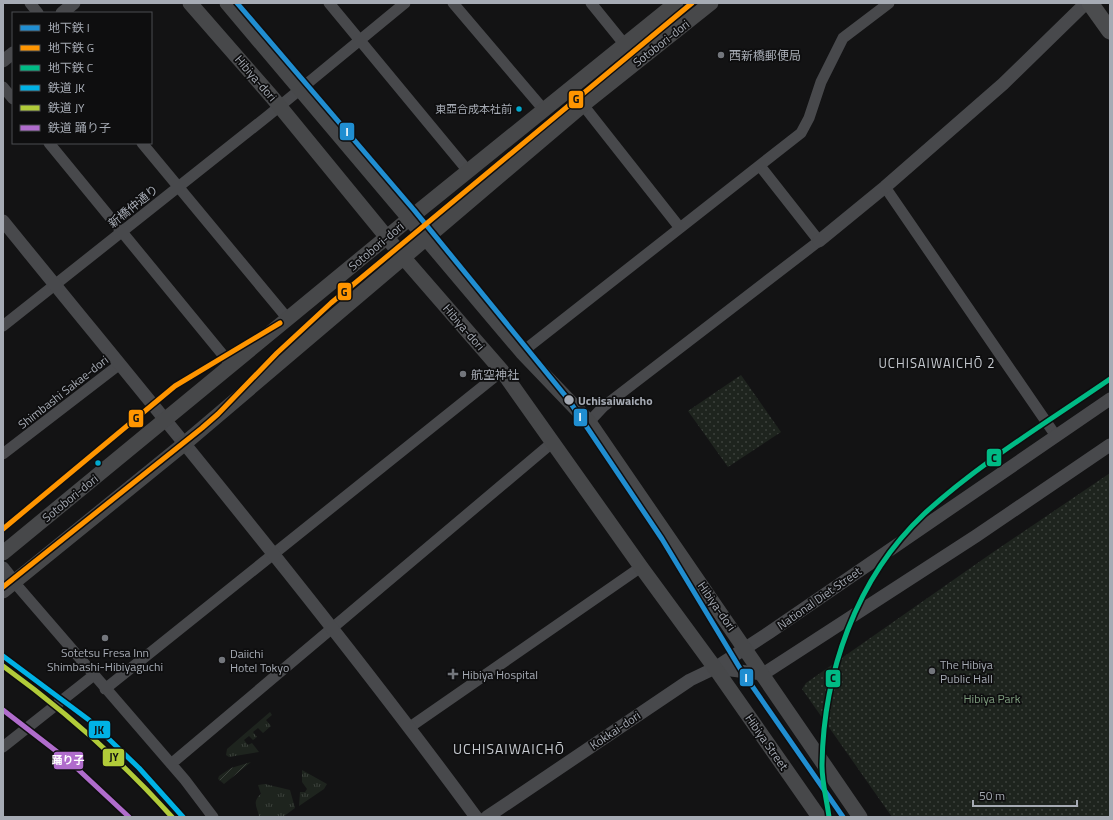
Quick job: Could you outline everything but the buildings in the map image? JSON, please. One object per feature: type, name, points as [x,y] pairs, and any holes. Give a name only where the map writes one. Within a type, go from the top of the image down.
[{"type":"main road","name":"Hibiya-dori","points":[[190,3],[280,106],[403,257],[502,371],[554,442],[641,567],[715,668]]},
{"type":"main road","name":"Hibiya-dori","points":[[227,3],[522,352],[589,422],[763,674]]},
{"type":"main road","name":"Sotobori-dori","points":[[3,553],[410,218],[676,3]]},
{"type":"main road","name":"Sotobori-dori","points":[[9,586],[184,444],[583,105],[711,3]]},
{"type":"main road","points":[[1090,3],[1110,31]]},
{"type":"main road","name":"Hibiya Street","points":[[715,668],[819,817]]},
{"type":"main road","points":[[763,674],[860,817]]},
{"type":"street","points":[[30,3],[37,12]]},
{"type":"street","points":[[63,12],[74,3]]},
{"type":"street","points":[[329,3],[468,171]]},
{"type":"street","name":"新橋仲通り","points":[[3,326],[280,106],[406,3]]},
{"type":"street","points":[[453,3],[544,110]]},
{"type":"street","points":[[591,3],[625,45]]},
{"type":"street","points":[[522,352],[801,133],[809,118],[821,82],[843,38],[889,3]]},
{"type":"street","points":[[589,422],[603,407],[819,241],[885,187],[1003,84],[1086,3]]},
{"type":"street","points":[[3,61],[12,54]]},
{"type":"street","points":[[3,86],[12,98]]},
{"type":"street","points":[[583,105],[680,228]]},
{"type":"street","points":[[50,144],[232,366]]},
{"type":"street","points":[[143,144],[288,319]]},
{"type":"street","points":[[760,166],[819,241]]},
{"type":"street","points":[[885,187],[1056,436]]},
{"type":"street","points":[[3,221],[166,420],[332,628],[410,727],[476,817]]},
{"type":"street","name":"Shimbashi Sakae-dori","points":[[3,454],[120,364]]},
{"type":"street","points":[[105,689],[502,371]]},
{"type":"street","name":"National Diet Street","points":[[745,647],[1110,399]]},
{"type":"street","points":[[171,764],[554,442]]},
{"type":"street","points":[[715,668],[763,674],[976,536],[1110,445]]},
{"type":"street","points":[[410,727],[641,567]]},
{"type":"street","points":[[3,568],[9,586],[94,675],[171,764],[213,817]]},
{"type":"street","name":"Kokkai-dori","points":[[487,817],[690,680],[715,668],[745,647]]},
{"type":"street","points":[[3,747],[94,675]]},
{"type":"green space","points":[[741,375],[781,432],[728,467],[688,411]]},
{"type":"green space","name":"Hibiya Park","points":[[1110,473],[1110,817],[892,817],[802,689],[806,683],[989,555]]},
{"type":"green space","points":[[270,712],[272,715],[266,720],[271,726],[263,733],[258,728],[253,732],[257,737],[253,740],[249,736],[244,740],[248,745],[252,743],[259,752],[229,757],[226,755],[227,749]]},
{"type":"green space","points":[[251,762],[224,784],[218,779],[219,776],[231,768]]},
{"type":"green space","points":[[302,770],[327,784],[324,789],[299,806],[300,792],[305,792],[307,789],[302,782]]},
{"type":"green space","points":[[265,784],[290,790],[295,808],[283,817],[259,817],[256,800],[261,794],[258,785]]},
{"type":"metro line","name":"I","points":[[237,3],[414,210],[568,399],[662,539],[741,670],[843,817]]},
{"type":"metro line","name":"G","points":[[3,587],[202,428],[218,414],[277,353],[331,303],[692,3]]},
{"type":"metro line","name":"G","points":[[3,529],[175,386],[280,323]]},
{"type":"metro line","name":"C","points":[[829,817],[822,772],[824,731],[829,697],[837,663],[848,630],[862,598],[880,567],[900,539],[924,514],[967,478],[990,460],[1110,379]]},
{"type":"rail line","name":"JK","points":[[3,656],[89,720],[139,768],[183,817]]},
{"type":"rail line","name":"JY","points":[[3,666],[92,737],[133,776],[172,817]]},
{"type":"rail line","name":"踊り子","points":[[3,710],[69,761],[129,817]]},
{"type":"place","name":"西新橋郵便局","points":[[721,55]]},
{"type":"place","name":"東亞合成本社前","points":[[519,109]]},
{"type":"place","name":"航空神社","points":[[463,374]]},
{"type":"place","name":"Uchisaiwaicho","points":[[569,400]]},
{"type":"place","name":"Sotetsu Fresa Inn Shimbashi-Hibiyaguchi","points":[[105,638]]},
{"type":"place","name":"Daiichi Hotel Tokyo","points":[[222,660]]},
{"type":"place","name":"The Hibiya Public Hall","points":[[932,671]]},
{"type":"place","name":"Hibiya Hospital","points":[[453,674]]},
{"type":"district","name":"UCHISAIWAICHŌ 2","points":[[937,363]]},
{"type":"district","name":"UCHISAIWAICHŌ","points":[[509,748]]}]
